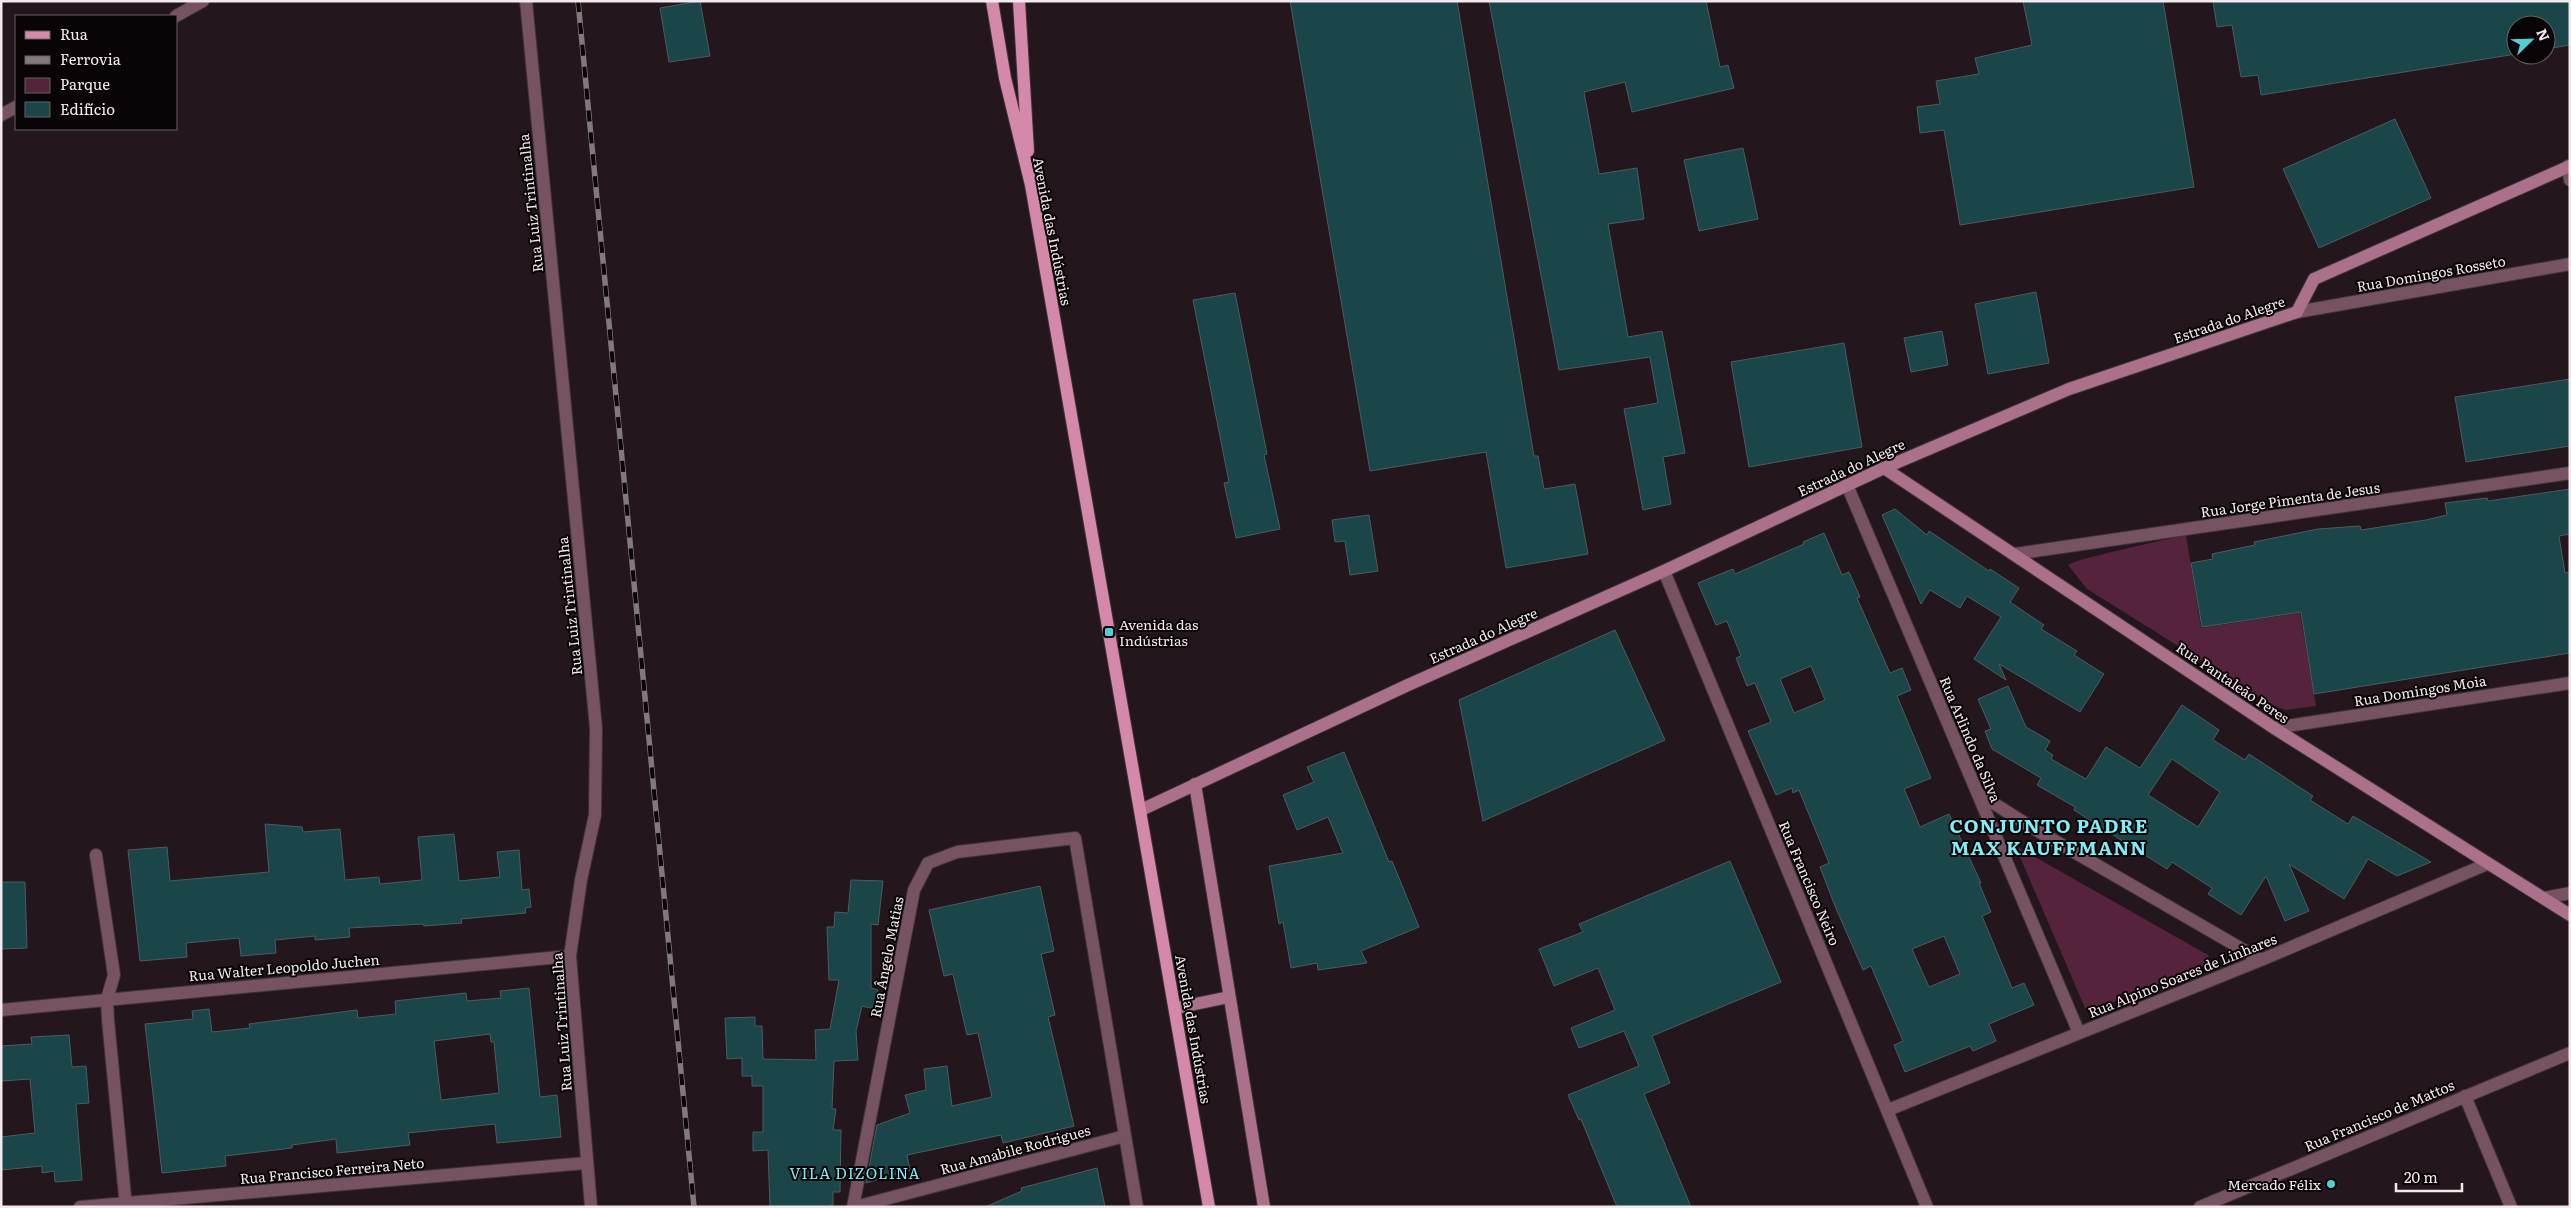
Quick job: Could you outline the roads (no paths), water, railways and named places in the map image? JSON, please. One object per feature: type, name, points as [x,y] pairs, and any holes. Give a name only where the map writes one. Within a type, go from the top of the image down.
[{"type":"main road","name":"Avenida das Indústrias","points":[[992,1],[1005,78],[1031,186],[1176,1008],[1209,1207]]},
{"type":"main road","points":[[1018,1],[1031,186]]},
{"type":"street","points":[[178,15],[203,1]]},
{"type":"street","name":"Rua Luiz Trintinalha","points":[[526,1],[596,728],[595,816],[581,880],[570,956],[591,1207]]},
{"type":"street","points":[[1,115],[15,107]]},
{"type":"street","points":[[2569,166],[2570,180]]},
{"type":"street","name":"Estrada do Alegre","points":[[1141,810],[1408,685],[1664,571],[1884,468],[2068,389],[2297,312],[2314,280],[2569,166]]},
{"type":"street","name":"Rua Domingos Rosseto","points":[[2297,312],[2570,264]]},
{"type":"street","name":"Rua Pantaleão Peres","points":[[1884,468],[2274,728],[2570,915]]},
{"type":"street","name":"Rua Jorge Pimenta de Jesus","points":[[2015,554],[2570,473]]},
{"type":"street","name":"Rua Arlindo da Silva","points":[[1847,485],[2079,1033]]},
{"type":"street","name":"Rua Francisco Neiro","points":[[1664,571],[1927,1207]]},
{"type":"street","name":"Rua Domingos Moia","points":[[2274,728],[2570,683]]},
{"type":"street","points":[[1195,784],[1264,1207]]},
{"type":"street","points":[[1979,794],[2031,827],[2261,960]]},
{"type":"street","name":"Rua Ângelo Matias","points":[[854,1207],[914,890],[928,863],[957,852],[1075,838],[1125,1136]]},
{"type":"street","points":[[96,855],[114,974],[108,999],[126,1204]]},
{"type":"street","name":"Rua Alpino Soares de Linhares","points":[[1888,1110],[2261,960],[2487,864]]},
{"type":"street","points":[[2544,898],[2570,893]]},
{"type":"street","name":"Rua Walter Leopoldo Juchen","points":[[1,1010],[570,956]]},
{"type":"street","points":[[1176,1008],[1229,997]]},
{"type":"street","name":"Rua Francisco de Mattos","points":[[2200,1207],[2570,1053]]},
{"type":"street","points":[[2465,1096],[2511,1207]]},
{"type":"street","points":[[1125,1136],[1136,1207]]},
{"type":"street","name":"Rua Amabile Rodrigues","points":[[854,1207],[1125,1136]]},
{"type":"street","name":"Rua Francisco Ferreira Neto","points":[[80,1207],[586,1163]]},
{"type":"railway","points":[[578,1],[694,1207]]},
{"type":"place","name":"Avenida das Indústrias","points":[[1109,632]]},
{"type":"place","name":"Mercado Félix","points":[[2331,1184]]},
{"type":"district","name":"CONJUNTO PADRE MAX KAUFFMANN","points":[[2049,836]]},
{"type":"district","name":"VILA DIZOLINA","points":[[855,1172]]}]
